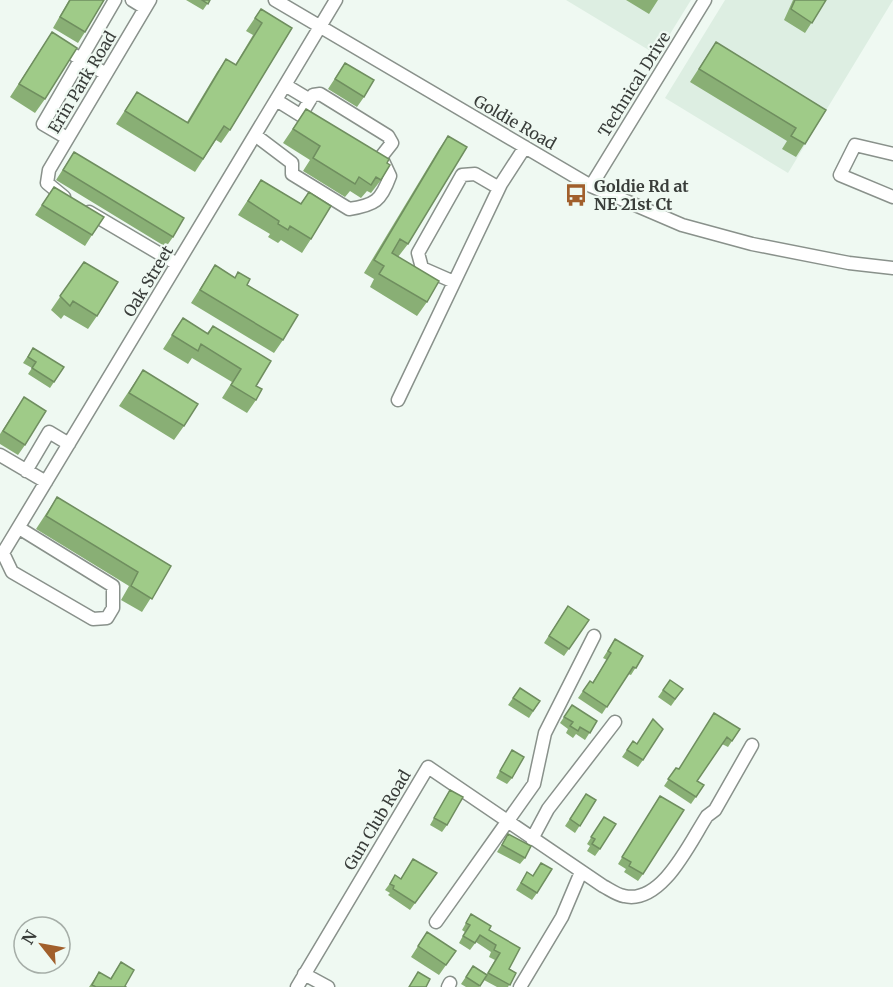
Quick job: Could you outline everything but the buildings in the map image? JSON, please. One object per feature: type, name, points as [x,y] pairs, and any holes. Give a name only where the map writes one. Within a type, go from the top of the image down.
[{"type":"street","points":[[68,138],[43,124],[115,0]]},
{"type":"street","points":[[132,0],[147,4]]},
{"type":"street","name":"Goldie Road","points":[[275,0],[591,186],[682,225],[752,244],[849,263],[893,268]]},
{"type":"street","name":"Oak Street","points":[[18,528],[112,586],[113,608],[107,618],[93,619],[12,572],[3,553],[18,528],[69,444],[336,0]]},
{"type":"street","name":"Technical Drive","points":[[591,186],[705,0]]},
{"type":"street","name":"Erin Park Road","points":[[147,4],[49,170],[47,183],[55,191],[177,264]]},
{"type":"street","points":[[63,49],[106,74]]},
{"type":"street","points":[[285,85],[310,100]]},
{"type":"street","points":[[301,115],[313,95],[320,93],[388,136],[392,143],[382,159],[377,162],[358,150]]},
{"type":"street","points":[[276,100],[320,127]]},
{"type":"street","points":[[255,135],[287,157],[292,163],[291,174],[349,209],[375,203],[385,190],[390,176],[382,159]]},
{"type":"street","points":[[893,154],[855,145],[840,175],[893,197]]},
{"type":"street","points":[[398,400],[499,188],[525,147]]},
{"type":"street","points":[[454,282],[422,268],[418,253],[462,176],[475,174],[499,188]]},
{"type":"street","points":[[26,471],[50,432],[69,444]]},
{"type":"street","points":[[0,455],[46,482]]},
{"type":"street","points":[[436,922],[534,784],[545,733],[594,636]]},
{"type":"street","points":[[532,839],[548,809],[615,722]]},
{"type":"street","name":"Gun Club Road","points":[[297,987],[428,766],[581,872],[624,897],[651,893],[662,884],[707,816],[715,810],[752,745]]},
{"type":"street","points":[[520,987],[562,917],[581,872]]},
{"type":"street","points":[[304,974],[328,987]]},
{"type":"shaded area","points":[[566,0],[691,0],[657,55]]},
{"type":"shaded area","points":[[725,0],[893,0],[788,173],[665,98]]},
{"type":"place","name":"Goldie Rd at NE 21st Ct","points":[[576,195]]}]
